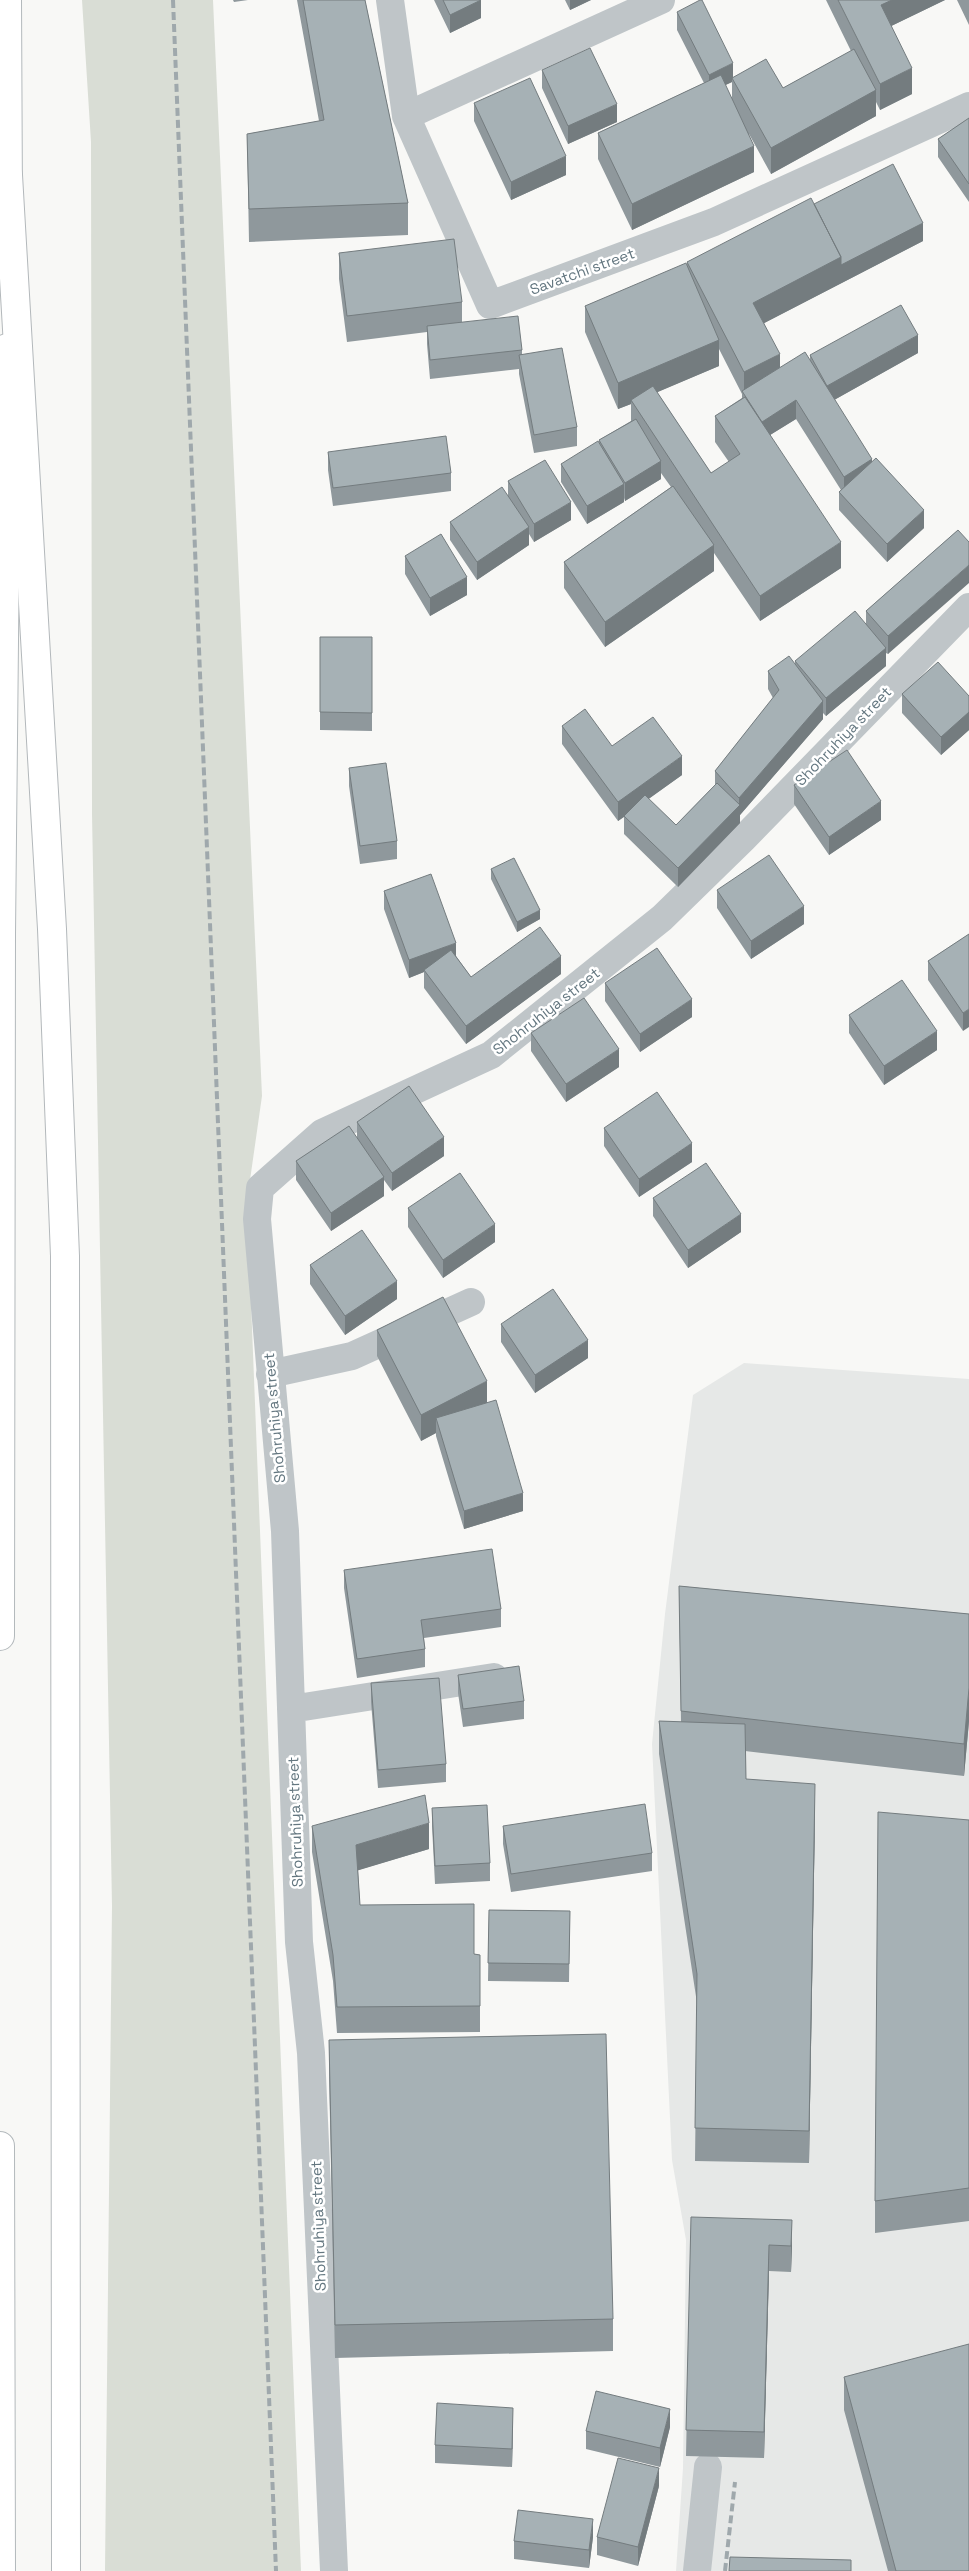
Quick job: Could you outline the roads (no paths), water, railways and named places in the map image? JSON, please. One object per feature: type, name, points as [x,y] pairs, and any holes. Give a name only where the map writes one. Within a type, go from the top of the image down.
[{"type":"main road","points":[[0,1636],[1,945],[8,175],[7,0]]},
{"type":"main road","points":[[8,175],[52,929],[65,1256],[66,2571]]},
{"type":"main road","points":[[0,2146],[0,2571]]},
{"type":"street","name":"Savatchi street","points":[[390,0],[406,116],[490,305],[714,222],[969,106]]},
{"type":"street","points":[[406,116],[661,0]]},
{"type":"street","name":"Shohruhiya street","points":[[334,2571],[311,2053],[299,1942],[285,1531],[257,1219],[260,1188],[322,1133],[491,1055],[662,918],[743,839],[969,607]]},
{"type":"street","points":[[270,1374],[352,1356],[472,1302]]},
{"type":"street","points":[[291,1709],[506,1675]]},
{"type":"street","points":[[311,2053],[340,2053]]},
{"type":"street","points":[[697,2571],[708,2467]]},
{"type":"railway","points":[[173,0],[276,2571]]},
{"type":"railway","points":[[725,2571],[735,2482]]}]
